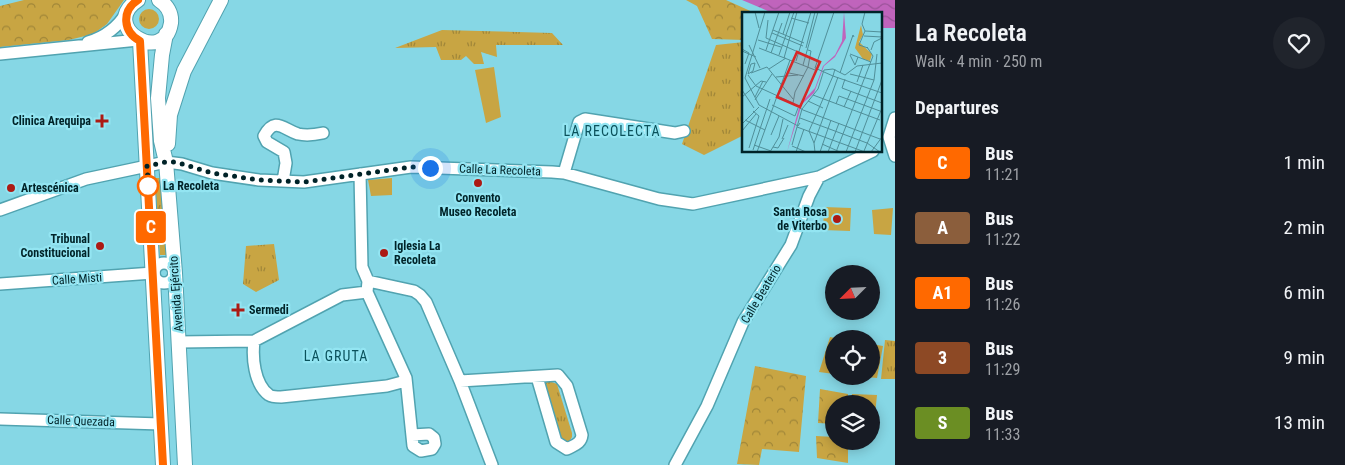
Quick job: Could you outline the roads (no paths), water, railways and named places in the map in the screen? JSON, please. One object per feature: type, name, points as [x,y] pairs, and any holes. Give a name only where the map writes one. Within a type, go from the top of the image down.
[{"type":"main road","points":[[138,0],[127,12],[127,26],[131,34],[139,40],[153,42],[166,34]]},
{"type":"main road","name":"Avenida Ejército","points":[[159,0],[165,5],[170,14],[171,24],[166,34],[162,55],[158,98],[166,162],[175,273],[185,465]]},
{"type":"main road","points":[[166,162],[170,115],[174,98],[184,71],[221,0]]},
{"type":"main road","name":"Avenida Ejército","points":[[139,40],[163,465]]},
{"type":"main road","points":[[161,424],[167,416],[172,415],[177,416],[183,424]]},
{"type":"street","points":[[75,46],[106,34],[117,25],[127,12]]},
{"type":"street","points":[[0,54],[139,40]]},
{"type":"street","points":[[895,118],[886,145],[895,156]]},
{"type":"street","points":[[564,173],[578,122],[585,119],[675,133],[684,130]]},
{"type":"street","points":[[283,181],[286,163],[284,152],[266,142],[264,136],[268,129],[272,125],[279,124],[303,135],[312,136],[323,133]]},
{"type":"street","points":[[819,176],[871,152]]},
{"type":"street","name":"Calle La Recoleta","points":[[0,210],[86,179],[166,162],[182,164],[212,173],[259,180],[304,182],[412,167],[564,173],[660,199],[693,204],[819,176]]},
{"type":"street","points":[[360,174],[362,266],[368,286],[406,378],[412,435]]},
{"type":"street","name":"Calle Beaterio","points":[[675,465],[707,406],[743,322],[791,245],[809,196],[819,176]]},
{"type":"street","name":"Calle Misti","points":[[0,284],[153,273],[154,278],[164,283],[169,282],[175,273]]},
{"type":"street","points":[[179,342],[254,341],[342,295],[368,286],[414,291],[426,302],[460,381],[492,465]]},
{"type":"street","points":[[254,341],[255,370],[261,385],[272,396],[281,397],[387,386],[402,382],[406,378]]},
{"type":"street","points":[[460,381],[537,376],[558,375],[568,386],[582,435],[578,444],[567,449],[556,442],[537,376]]},
{"type":"street","name":"Calle Quezada","points":[[0,419],[161,424]]},
{"type":"water","points":[[742,0],[895,0],[895,28],[882,28],[882,12],[770,12]]},
{"type":"place","name":"Clinica Arequipa","points":[[102,121]]},
{"type":"place","name":"Convento Museo Recoleta","points":[[478,183]]},
{"type":"place","name":"La Recoleta","points":[[148,186]]},
{"type":"place","name":"Artescénica","points":[[11,188]]},
{"type":"place","name":"Santa Rosa de Viterbo","points":[[837,219]]},
{"type":"place","name":"Tribunal Constitucional","points":[[100,246]]},
{"type":"place","name":"Iglesia La Recoleta","points":[[384,253]]},
{"type":"place","name":"Sermedi","points":[[238,310]]},
{"type":"district","name":"LA RECOLECTA","points":[[612,131]]},
{"type":"district","name":"LA GRUTA","points":[[336,356]]}]
